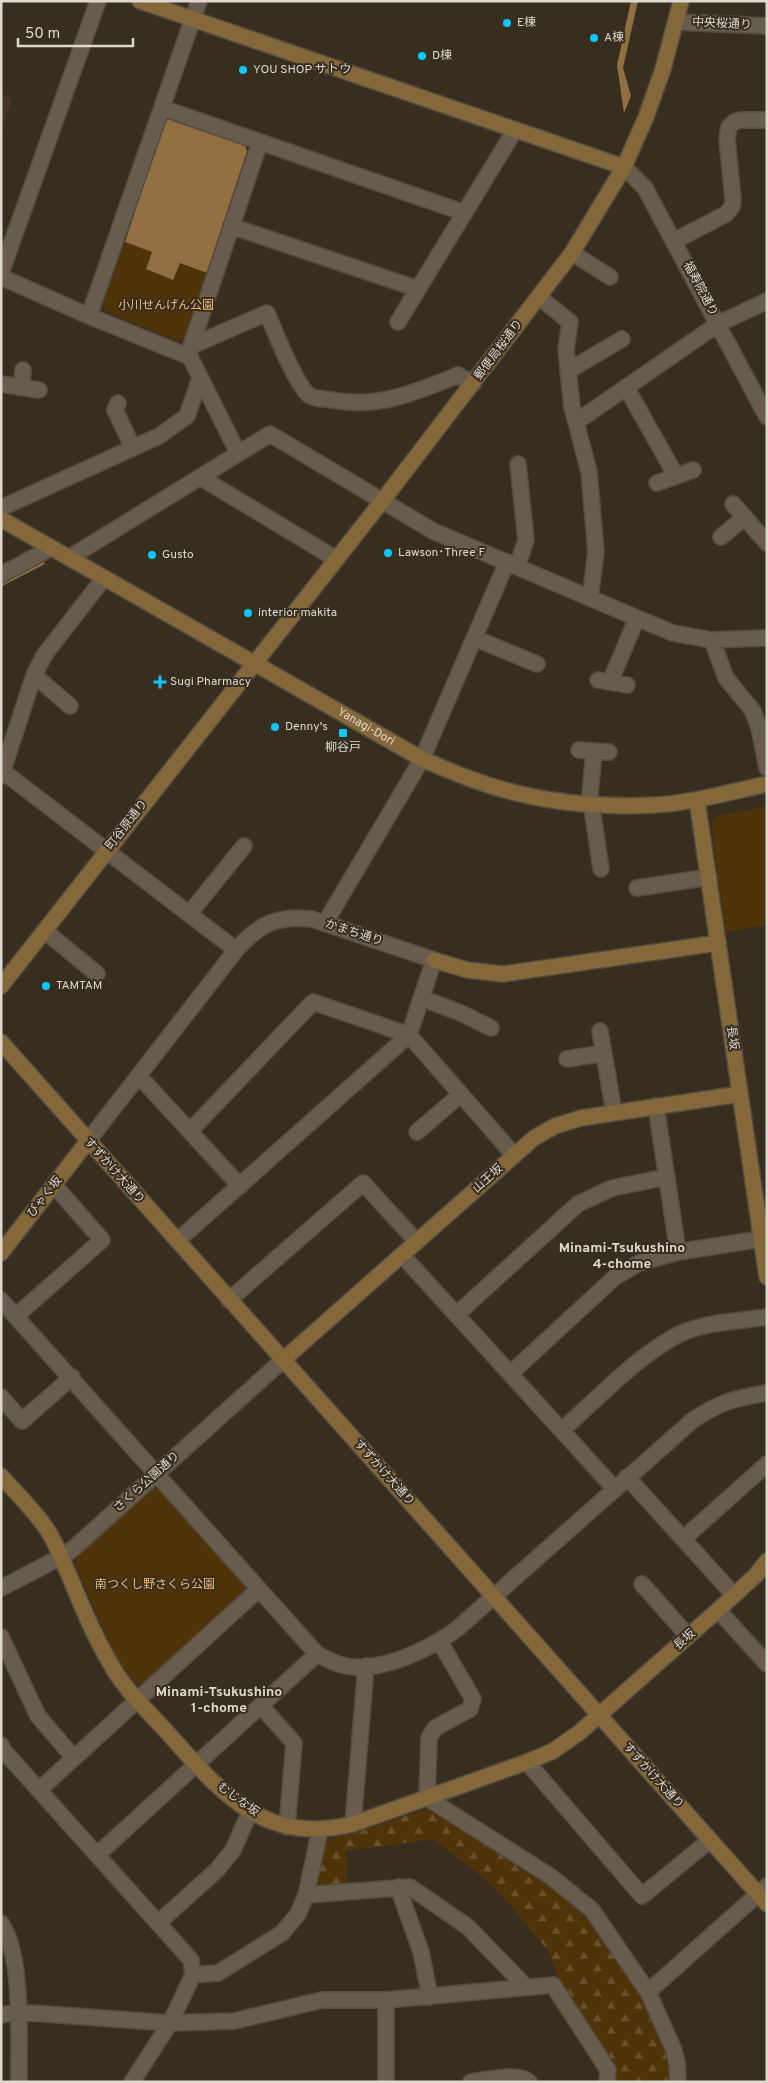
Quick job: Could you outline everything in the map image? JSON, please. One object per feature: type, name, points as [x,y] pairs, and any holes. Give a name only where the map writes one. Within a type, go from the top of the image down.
[{"type":"street","points":[[1,272],[98,1]]},
{"type":"street","points":[[140,1],[624,167]]},
{"type":"street","points":[[89,316],[199,1]]},
{"type":"street","name":"郵便局桜通り","points":[[254,664],[473,384],[572,253],[624,167],[646,117],[663,69],[677,22],[681,1]]},
{"type":"street","name":"中央桜通り","points":[[677,22],[767,26]]},
{"type":"street","points":[[162,108],[465,213]]},
{"type":"street","points":[[674,241],[726,214],[732,207],[733,199],[727,139],[729,127],[734,122],[741,120],[767,120]]},
{"type":"street","points":[[398,322],[515,130]]},
{"type":"street","points":[[238,454],[200,378],[190,352],[260,142]]},
{"type":"street","name":"福寿院通り","points":[[624,167],[645,188],[767,417]]},
{"type":"street","points":[[231,226],[418,289]]},
{"type":"street","points":[[572,253],[610,277]]},
{"type":"street","points":[[1,276],[89,316],[190,352],[267,314],[300,384],[310,395],[342,402],[372,403],[419,392],[458,375],[473,384]]},
{"type":"street","points":[[539,297],[570,322],[566,349],[572,407],[589,472],[596,552],[590,598]]},
{"type":"street","points":[[576,422],[718,324],[767,301]]},
{"type":"street","points":[[568,371],[622,339]]},
{"type":"street","points":[[22,387],[23,370]]},
{"type":"street","points":[[1,508],[159,436],[187,416],[200,378]]},
{"type":"street","points":[[1,384],[39,390]]},
{"type":"street","points":[[626,387],[676,476]]},
{"type":"street","points":[[118,403],[115,410],[133,448]]},
{"type":"street","points":[[69,558],[270,434],[433,531],[673,633],[712,640],[767,638]]},
{"type":"street","points":[[325,923],[422,759],[474,638],[526,540],[518,464]]},
{"type":"street","points":[[657,483],[692,470]]},
{"type":"street","points":[[200,477],[336,559]]},
{"type":"street","points":[[733,504],[767,543]]},
{"type":"street","points":[[722,537],[745,518]]},
{"type":"street","name":"Yanagi-Dori","points":[[1,519],[422,759],[472,780],[514,793],[552,801],[592,805],[655,805],[698,800],[767,784]]},
{"type":"street","points":[[1,576],[52,548]]},
{"type":"street","points":[[104,578],[45,654],[34,675],[2,773],[108,850],[236,950]]},
{"type":"street","points":[[627,685],[604,681],[637,618]]},
{"type":"street","points":[[474,638],[537,664]]},
{"type":"street","points":[[712,640],[726,678],[753,710],[760,728],[767,768]]},
{"type":"street","name":"町谷原通り","points":[[1,986],[254,664]]},
{"type":"street","points":[[34,675],[70,706]]},
{"type":"street","points":[[601,869],[590,795],[587,750],[609,752]]},
{"type":"street","name":"長坂","points":[[698,800],[767,1277]]},
{"type":"street","points":[[189,914],[244,846]]},
{"type":"street","points":[[636,888],[709,877]]},
{"type":"street","name":"かまち通り","points":[[88,1141],[236,950],[260,926],[278,920],[296,917],[325,923],[467,970],[503,974],[718,943]]},
{"type":"street","points":[[45,931],[97,974]]},
{"type":"street","points":[[177,1241],[409,1035],[434,960]]},
{"type":"street","points":[[421,998],[461,1013],[491,1028]]},
{"type":"street","points":[[190,1131],[313,1002],[409,1035],[514,1155]]},
{"type":"street","points":[[600,1031],[614,1112]]},
{"type":"street","name":"すずかけ大通り","points":[[1,1042],[710,1840],[764,1894]]},
{"type":"street","points":[[567,1059],[604,1053]]},
{"type":"street","points":[[139,1076],[240,1186]]},
{"type":"street","points":[[417,1132],[461,1094]]},
{"type":"street","name":"山王坂","points":[[283,1360],[534,1138],[555,1126],[580,1118],[740,1094]]},
{"type":"street","points":[[656,1106],[678,1252]]},
{"type":"street","name":"びゃく坂","points":[[1,1253],[88,1141]]},
{"type":"street","points":[[456,1315],[578,1204],[612,1188],[667,1177]]},
{"type":"street","points":[[229,1300],[363,1183],[417,1242]]},
{"type":"street","points":[[16,1316],[102,1240],[54,1185]]},
{"type":"street","points":[[510,1374],[615,1277],[640,1263],[678,1252],[761,1239]]},
{"type":"street","points":[[402,1255],[614,1488]]},
{"type":"street","points":[[1,1300],[72,1377],[317,1654],[332,1662],[347,1666],[366,1666],[407,1657],[440,1642],[494,1597],[678,1432],[710,1409],[735,1398],[767,1393]]},
{"type":"street","points":[[562,1430],[643,1358],[662,1344],[685,1332],[709,1326],[767,1317]]},
{"type":"street","name":"さくら公園通り","points":[[1,1588],[61,1557],[283,1360]]},
{"type":"street","points":[[1,1397],[22,1421],[72,1377]]},
{"type":"street","points":[[684,1539],[767,1464]]},
{"type":"street","points":[[1,1476],[47,1528],[61,1557]]},
{"type":"street","points":[[627,1477],[734,1595]]},
{"type":"street","name":"むじな坂","points":[[61,1557],[89,1622],[109,1662],[122,1682],[196,1764],[226,1794],[250,1812],[287,1827],[320,1830],[353,1824],[427,1798],[553,1751],[600,1716]]},
{"type":"street","name":"長坂","points":[[600,1716],[718,1610],[767,1561]]},
{"type":"street","points":[[642,1584],[688,1636]]},
{"type":"street","points":[[39,1790],[260,1589]]},
{"type":"street","points":[[718,1610],[767,1664]]},
{"type":"street","points":[[1,1637],[38,1716],[74,1758]]},
{"type":"street","points":[[440,1642],[472,1699],[470,1709],[435,1728],[429,1738],[427,1798],[550,1876],[592,1910],[648,1992],[674,2050],[678,2063],[678,2082]]},
{"type":"street","points":[[97,1855],[317,1654]]},
{"type":"street","points":[[353,1824],[366,1666]]},
{"type":"street","points":[[260,1706],[294,1743],[287,1827]]},
{"type":"street","points":[[2,1750],[192,1960],[193,1975],[170,2023],[132,2082]]},
{"type":"street","points":[[527,1762],[642,1896],[710,1840]]},
{"type":"street","points":[[158,1922],[217,1870],[233,1850],[250,1812]]},
{"type":"street","points":[[193,1975],[218,1972],[282,1933],[298,1914],[306,1895],[320,1830]]},
{"type":"street","points":[[306,1895],[410,1887],[468,1927],[526,1987]]},
{"type":"street","points":[[398,1888],[421,1952],[430,1997]]},
{"type":"street","points":[[648,1992],[764,1894]]},
{"type":"street","points":[[1,1923],[11,1942],[16,1965],[19,2082]]},
{"type":"street","points":[[1,2016],[18,2012],[170,2023],[234,2020],[322,2000],[386,2000],[553,1985],[608,2070],[607,2082]]},
{"type":"street","points":[[386,2000],[386,2082]]},
{"type":"street","points":[[471,2082],[517,2076],[526,2078],[529,2082]]},
{"type":"shaded area","points":[[631,1],[638,1],[623,68],[631,96],[624,113],[617,65]]},
{"type":"shaded area","points":[[1,95],[12,99],[1,133]]},
{"type":"shaded area","points":[[170,119],[245,145],[247,151],[207,273],[180,263],[173,280],[146,269],[152,252],[125,242],[164,122]]},
{"type":"green space","name":"小川せんげん公園","points":[[125,242],[152,252],[146,269],[173,279],[180,263],[207,273],[184,339],[177,341],[105,311],[103,304]]},
{"type":"green space","points":[[767,806],[767,925],[726,932],[711,824],[717,816]]},
{"type":"green space","name":"南つくし野さくら公園","points":[[152,1488],[159,1489],[245,1585],[246,1593],[144,1685],[137,1685],[115,1656],[75,1563],[77,1556]]},
{"type":"green space","points":[[424,1810],[432,1811],[558,1892],[587,1919],[641,1990],[670,2065],[669,2082],[616,2082],[616,2068],[560,1981],[549,1952],[512,1907],[484,1878],[433,1839],[346,1851],[347,1886],[315,1889],[326,1843],[329,1839],[355,1833]]},
{"type":"waterway","points":[[1,584],[42,563]]},
{"type":"place","name":"E棟","points":[[507,23]]},
{"type":"place","name":"A棟","points":[[594,38]]},
{"type":"place","name":"D棟","points":[[422,56]]},
{"type":"place","name":"YOU SHOP サトウ","points":[[243,70]]},
{"type":"place","name":"Lawson･Three F","points":[[388,553]]},
{"type":"place","name":"Gusto","points":[[152,555]]},
{"type":"place","name":"interior makita","points":[[248,613]]},
{"type":"place","name":"Sugi Pharmacy","points":[[160,682]]},
{"type":"place","name":"Denny's","points":[[275,727]]},
{"type":"place","name":"柳谷戸","points":[[343,733]]},
{"type":"place","name":"TAMTAM","points":[[46,986]]},
{"type":"district","name":"Minami-Tsukushino 4-chome","points":[[622,1256]]},
{"type":"district","name":"Minami-Tsukushino 1-chome","points":[[219,1700]]}]
